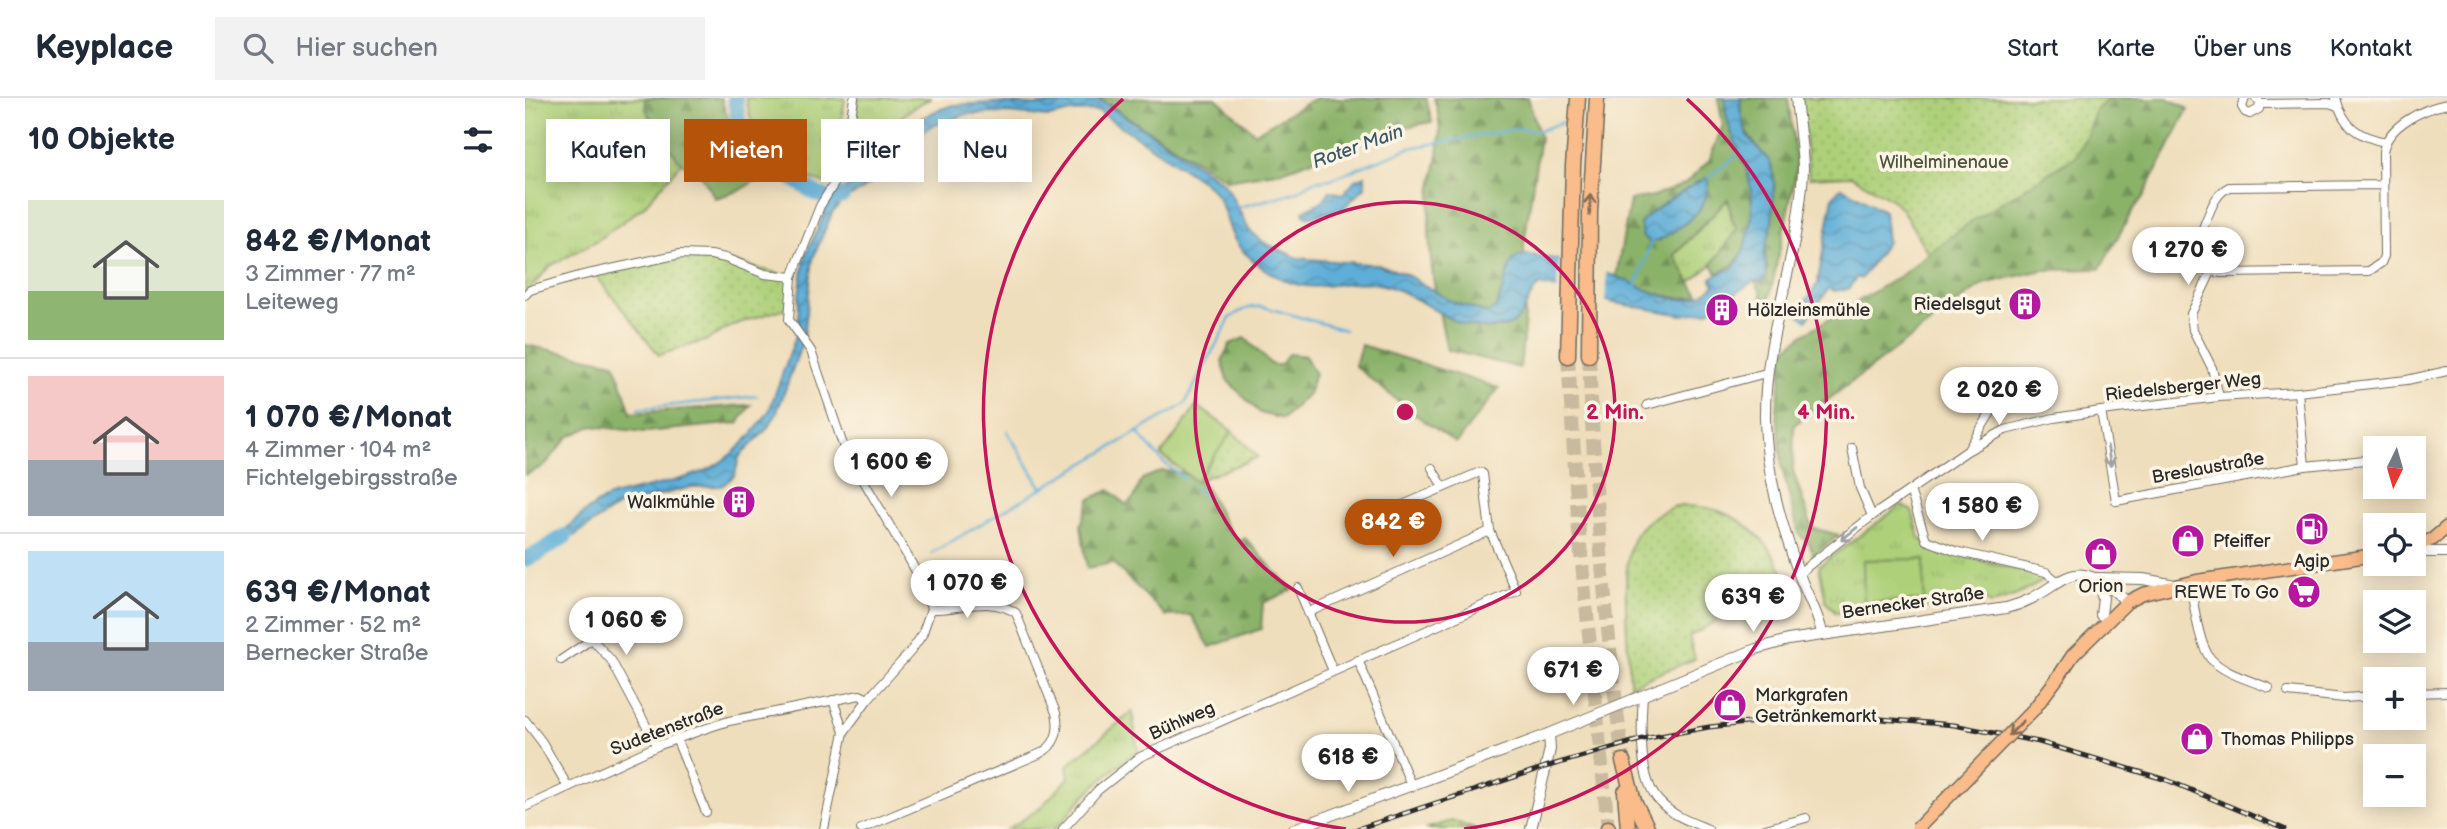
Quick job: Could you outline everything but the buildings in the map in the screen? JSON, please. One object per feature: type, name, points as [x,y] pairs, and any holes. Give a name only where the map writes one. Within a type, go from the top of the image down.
[{"type":"highway","points":[[1589,355],[1588,309],[1597,98]]},
{"type":"highway","points":[[1568,356],[1577,102]]},
{"type":"highway","points":[[1629,829],[1623,761],[1634,801],[1648,829]]},
{"type":"main road","points":[[2426,542],[2447,527]]},
{"type":"main road","points":[[1917,829],[2034,709],[2073,655],[2127,602],[2143,594],[2175,585],[2363,557]]},
{"type":"street","points":[[824,829],[843,732],[911,651],[922,635],[932,610],[925,588],[843,445],[811,351],[789,320],[792,277],[820,206],[837,179],[846,151],[854,98]]},
{"type":"street","points":[[1796,98],[1803,168],[1794,241],[1766,373],[1765,419],[1770,470],[1782,524],[1820,621],[1822,634]]},
{"type":"street","points":[[2245,98],[2242,107],[2248,114],[2257,112],[2258,101],[2337,102],[2351,127],[2361,135],[2385,142]]},
{"type":"street","points":[[2383,185],[2229,187],[2215,199],[2197,244],[2197,254],[2201,263],[2211,272],[2369,271],[2376,268],[2384,256],[2385,142],[2389,133],[2421,113],[2447,104]]},
{"type":"street","points":[[525,295],[530,290],[579,275],[680,254],[711,255],[765,274],[792,277]]},
{"type":"street","points":[[2211,272],[2191,314],[2193,330],[2212,368],[2219,397]]},
{"type":"street","name":"Riedelsberger Weg","points":[[1799,573],[1910,489],[2005,429],[2101,411],[2407,380],[2445,372]]},
{"type":"street","points":[[1647,405],[1766,373]]},
{"type":"street","points":[[1967,451],[2006,387]]},
{"type":"street","points":[[2298,392],[2305,466]]},
{"type":"street","name":"Breslaustraße","points":[[2101,411],[2116,501],[2305,466],[2363,460]]},
{"type":"street","points":[[1852,448],[1860,488],[1872,516]]},
{"type":"street","points":[[1432,468],[1443,487]]},
{"type":"street","points":[[1307,612],[1490,531],[1483,474],[1477,472],[1370,519]]},
{"type":"street","points":[[1910,489],[1926,540],[1955,551],[2046,572],[2057,582]]},
{"type":"street","name":"Bühlweg","points":[[1063,829],[1098,790],[1140,757],[1516,592],[1490,531]]},
{"type":"street","points":[[2426,550],[2447,552]]},
{"type":"street","name":"Bernecker Straße","points":[[1294,829],[1549,734],[1756,649],[1822,634],[2006,608],[2028,601],[2064,578],[2077,574],[2095,578],[2143,579],[2175,585]]},
{"type":"street","points":[[2095,578],[2127,602]]},
{"type":"street","points":[[2095,578],[2103,598],[2101,615]]},
{"type":"street","points":[[2190,583],[2200,631],[2209,656],[2233,674],[2269,688]]},
{"type":"street","points":[[1298,588],[1333,671]]},
{"type":"street","points":[[862,829],[1039,754],[1047,750],[1055,740],[1057,716],[1016,613],[994,603],[932,610]]},
{"type":"street","points":[[561,660],[592,639],[611,660],[657,746]]},
{"type":"street","points":[[1358,660],[1412,787]]},
{"type":"street","points":[[2288,692],[2344,698],[2363,697]]},
{"type":"street","points":[[2426,693],[2447,692]]},
{"type":"street","name":"Sudetenstraße","points":[[525,807],[657,746],[729,720],[860,695],[868,699]]},
{"type":"street","points":[[1643,695],[1643,739],[1649,787],[1659,802],[1673,814],[1708,829]]},
{"type":"street","points":[[833,700],[843,732]]},
{"type":"street","points":[[525,720],[542,742],[568,787]]},
{"type":"street","points":[[1531,829],[1550,748],[1549,734]]},
{"type":"street","points":[[676,738],[706,812]]},
{"type":"street","points":[[1765,829],[1806,818]]},
{"type":"green space","points":[[525,98],[645,98],[651,119],[546,119],[546,182],[665,182],[643,207],[598,240],[550,266],[525,295]]},
{"type":"green space","points":[[645,98],[721,98],[728,119],[684,119],[684,164],[670,149],[670,119],[651,119],[646,110]]},
{"type":"green space","points":[[746,98],[845,98],[842,119],[821,119],[821,182],[828,182],[827,185],[807,177],[807,119],[751,119]]},
{"type":"green space","points":[[858,98],[932,98],[899,119],[855,119]]},
{"type":"green space","points":[[1098,98],[1216,98],[1255,133],[1315,98],[1426,98],[1432,122],[1400,128],[1282,171],[1227,180]]},
{"type":"green space","points":[[1434,98],[1528,98],[1540,137],[1524,243],[1525,317],[1520,368],[1447,350],[1433,278],[1429,224],[1440,141]]},
{"type":"green space","points":[[1718,98],[1725,98],[1728,123],[1751,189],[1750,230],[1740,257],[1733,265],[1717,273],[1712,264],[1737,229],[1732,220],[1728,199],[1674,255],[1699,296],[1667,296],[1616,277],[1630,200],[1654,196],[1685,184],[1709,161],[1723,125]],"holes":[[[1697,182],[1688,220],[1659,241],[1656,209]]]},
{"type":"green space","points":[[1741,98],[1788,98],[1797,168],[1768,305],[1763,306],[1761,291],[1754,281],[1768,269],[1766,247],[1774,196],[1773,171],[1744,125]]},
{"type":"green space","name":"Wilhelminenaue","points":[[1801,98],[2109,98],[2095,111],[2076,156],[1975,219],[1928,253],[1901,208],[1891,199],[1851,176],[1809,178]]},
{"type":"green space","points":[[2109,98],[2168,98],[2188,109],[2143,197],[2100,269],[2043,270],[1983,284],[1794,425],[1793,471],[1812,528],[1839,535],[1813,556],[1810,544],[1799,535],[1782,468],[1777,411],[1784,350],[1804,334],[1903,274],[1975,219],[2076,156],[2095,111]]},
{"type":"green space","points":[[670,148],[682,163],[670,177]]},
{"type":"green space","points":[[705,182],[753,182],[741,190],[715,198]]},
{"type":"green space","points":[[1728,199],[1732,220],[1737,229],[1712,264],[1690,283],[1674,256]]},
{"type":"green space","points":[[680,254],[737,263],[792,277],[789,307],[733,325],[707,340],[659,355],[593,272]]},
{"type":"green space","points":[[1245,338],[1272,365],[1281,365],[1288,354],[1305,356],[1315,374],[1308,394],[1283,419],[1260,413],[1227,380],[1222,361],[1230,344]]},
{"type":"green space","points":[[525,345],[615,363],[631,413],[751,405],[738,423],[645,432],[592,426],[568,437],[544,466],[525,475]]},
{"type":"green space","points":[[1361,345],[1499,388],[1456,443],[1410,411],[1355,366]]},
{"type":"green space","points":[[1197,406],[1232,431],[1258,457],[1196,481],[1161,455]]},
{"type":"green space","points":[[1197,406],[1232,431],[1196,481],[1161,455]]},
{"type":"green space","points":[[1162,471],[1194,477],[1203,485],[1229,530],[1239,541],[1245,538],[1292,590],[1263,603],[1261,629],[1210,647],[1191,615],[1166,616],[1113,563],[1087,568],[1081,525],[1090,499],[1110,490],[1126,505],[1134,498],[1142,479]]},
{"type":"green space","points":[[1901,505],[1912,511],[1920,538],[1932,548],[2046,577],[2045,580],[2017,595],[1991,604],[1983,599],[1871,614],[1836,613],[1826,602],[1819,566]]},
{"type":"green space","points":[[1675,506],[1714,509],[1741,522],[1769,548],[1786,581],[1689,637],[1695,659],[1630,685],[1626,585],[1631,547],[1636,534],[1644,525]]},
{"type":"green space","points":[[1924,559],[1924,601],[1864,602],[1863,560]]},
{"type":"green space","points":[[1132,712],[1138,751],[1094,787],[1056,829],[1008,829],[1039,809],[1069,778],[1067,766]]},
{"type":"green space","points":[[1452,821],[1476,829],[1425,829]]},
{"type":"water","points":[[1081,98],[1096,98],[1172,147],[1220,180],[1228,189],[1249,230],[1263,242],[1297,258],[1380,265],[1405,274],[1453,302],[1487,313],[1496,308],[1512,262],[1522,255],[1579,265],[1678,299],[1691,298],[1712,288],[1715,285],[1711,278],[1731,269],[1739,260],[1751,221],[1749,180],[1728,123],[1725,107],[1725,98],[1741,98],[1740,109],[1747,135],[1770,162],[1774,180],[1772,225],[1764,253],[1767,276],[1762,282],[1754,281],[1708,311],[1682,315],[1615,303],[1540,285],[1535,289],[1518,320],[1503,327],[1471,326],[1457,322],[1390,287],[1364,283],[1311,287],[1270,273],[1239,246],[1219,199],[1210,188],[1098,111],[1072,112],[1049,117],[1007,113],[967,114],[952,119],[938,119],[938,124],[924,130],[924,119],[922,119],[953,105],[1056,104]]},
{"type":"water","points":[[1365,176],[1365,187],[1342,209],[1309,217],[1304,214],[1303,211],[1323,201],[1330,191],[1343,194],[1355,180]]},
{"type":"water","points":[[1709,177],[1703,204],[1687,221],[1656,241],[1650,242],[1642,236],[1640,224],[1645,218]]},
{"type":"water","points":[[857,182],[872,182],[844,199],[832,213],[813,258],[804,337],[776,415],[766,430],[739,457],[735,475],[722,486],[691,487],[618,506],[574,536],[548,548],[577,519],[600,502],[609,497],[705,471],[741,446],[756,428],[769,411],[798,330],[799,294],[805,256],[833,195]]},
{"type":"water","points":[[1842,187],[1884,211],[1887,242],[1861,279],[1857,277],[1848,289],[1834,291],[1829,288],[1807,320],[1797,314],[1819,282],[1833,196]]},
{"type":"pier","points":[[1559,257],[1607,271],[1605,304],[1557,292]]},
{"type":"waterway","name":"Roter Main","points":[[735,98],[739,127],[780,170],[817,194],[832,199],[842,196]]},
{"type":"waterway","name":"Roter Main","points":[[1603,106],[1619,98]]},
{"type":"waterway","name":"Roter Main","points":[[1236,208],[1296,192],[1314,181],[1331,179],[1409,148],[1517,129],[1539,131],[1571,119]]},
{"type":"waterway","name":"Roter Main","points":[[1708,178],[1741,152]]},
{"type":"waterway","name":"Roter Main","points":[[1636,286],[1652,240]]},
{"type":"waterway","points":[[932,553],[1185,404],[1230,318],[1238,313],[1250,308],[1264,307],[1345,330]]},
{"type":"waterway","points":[[638,409],[757,396]]},
{"type":"waterway","points":[[1007,431],[1041,487]]},
{"type":"waterway","points":[[1137,432],[1162,461],[1186,480]]},
{"type":"waterway","points":[[1193,487],[1206,497]]},
{"type":"waterway","points":[[525,559],[565,536]]},
{"type":"tunnel","points":[[1589,355],[1601,558],[1623,761]]},
{"type":"tunnel","points":[[1568,356],[1579,533],[1608,828]]},
{"type":"railway","points":[[1357,829],[1545,767],[1643,739],[1709,727],[1806,717],[1869,718],[1954,725],[2039,742],[2167,780],[2284,829]]},
{"type":"place","name":"Riedelsgut","points":[[2025,304]]},
{"type":"place","name":"Hölzleinsmühle","points":[[1722,310]]},
{"type":"place","name":"Walkmühle","points":[[739,502]]},
{"type":"place","name":"Agip","points":[[2312,529]]},
{"type":"place","name":"Pfeiffer","points":[[2188,541]]},
{"type":"place","name":"Orion","points":[[2101,554]]},
{"type":"place","name":"REWE To Go","points":[[2304,592]]},
{"type":"place","name":"Markgrafen Getränkemarkt","points":[[1730,705]]},
{"type":"place","name":"Thomas Philipps","points":[[2197,739]]}]
